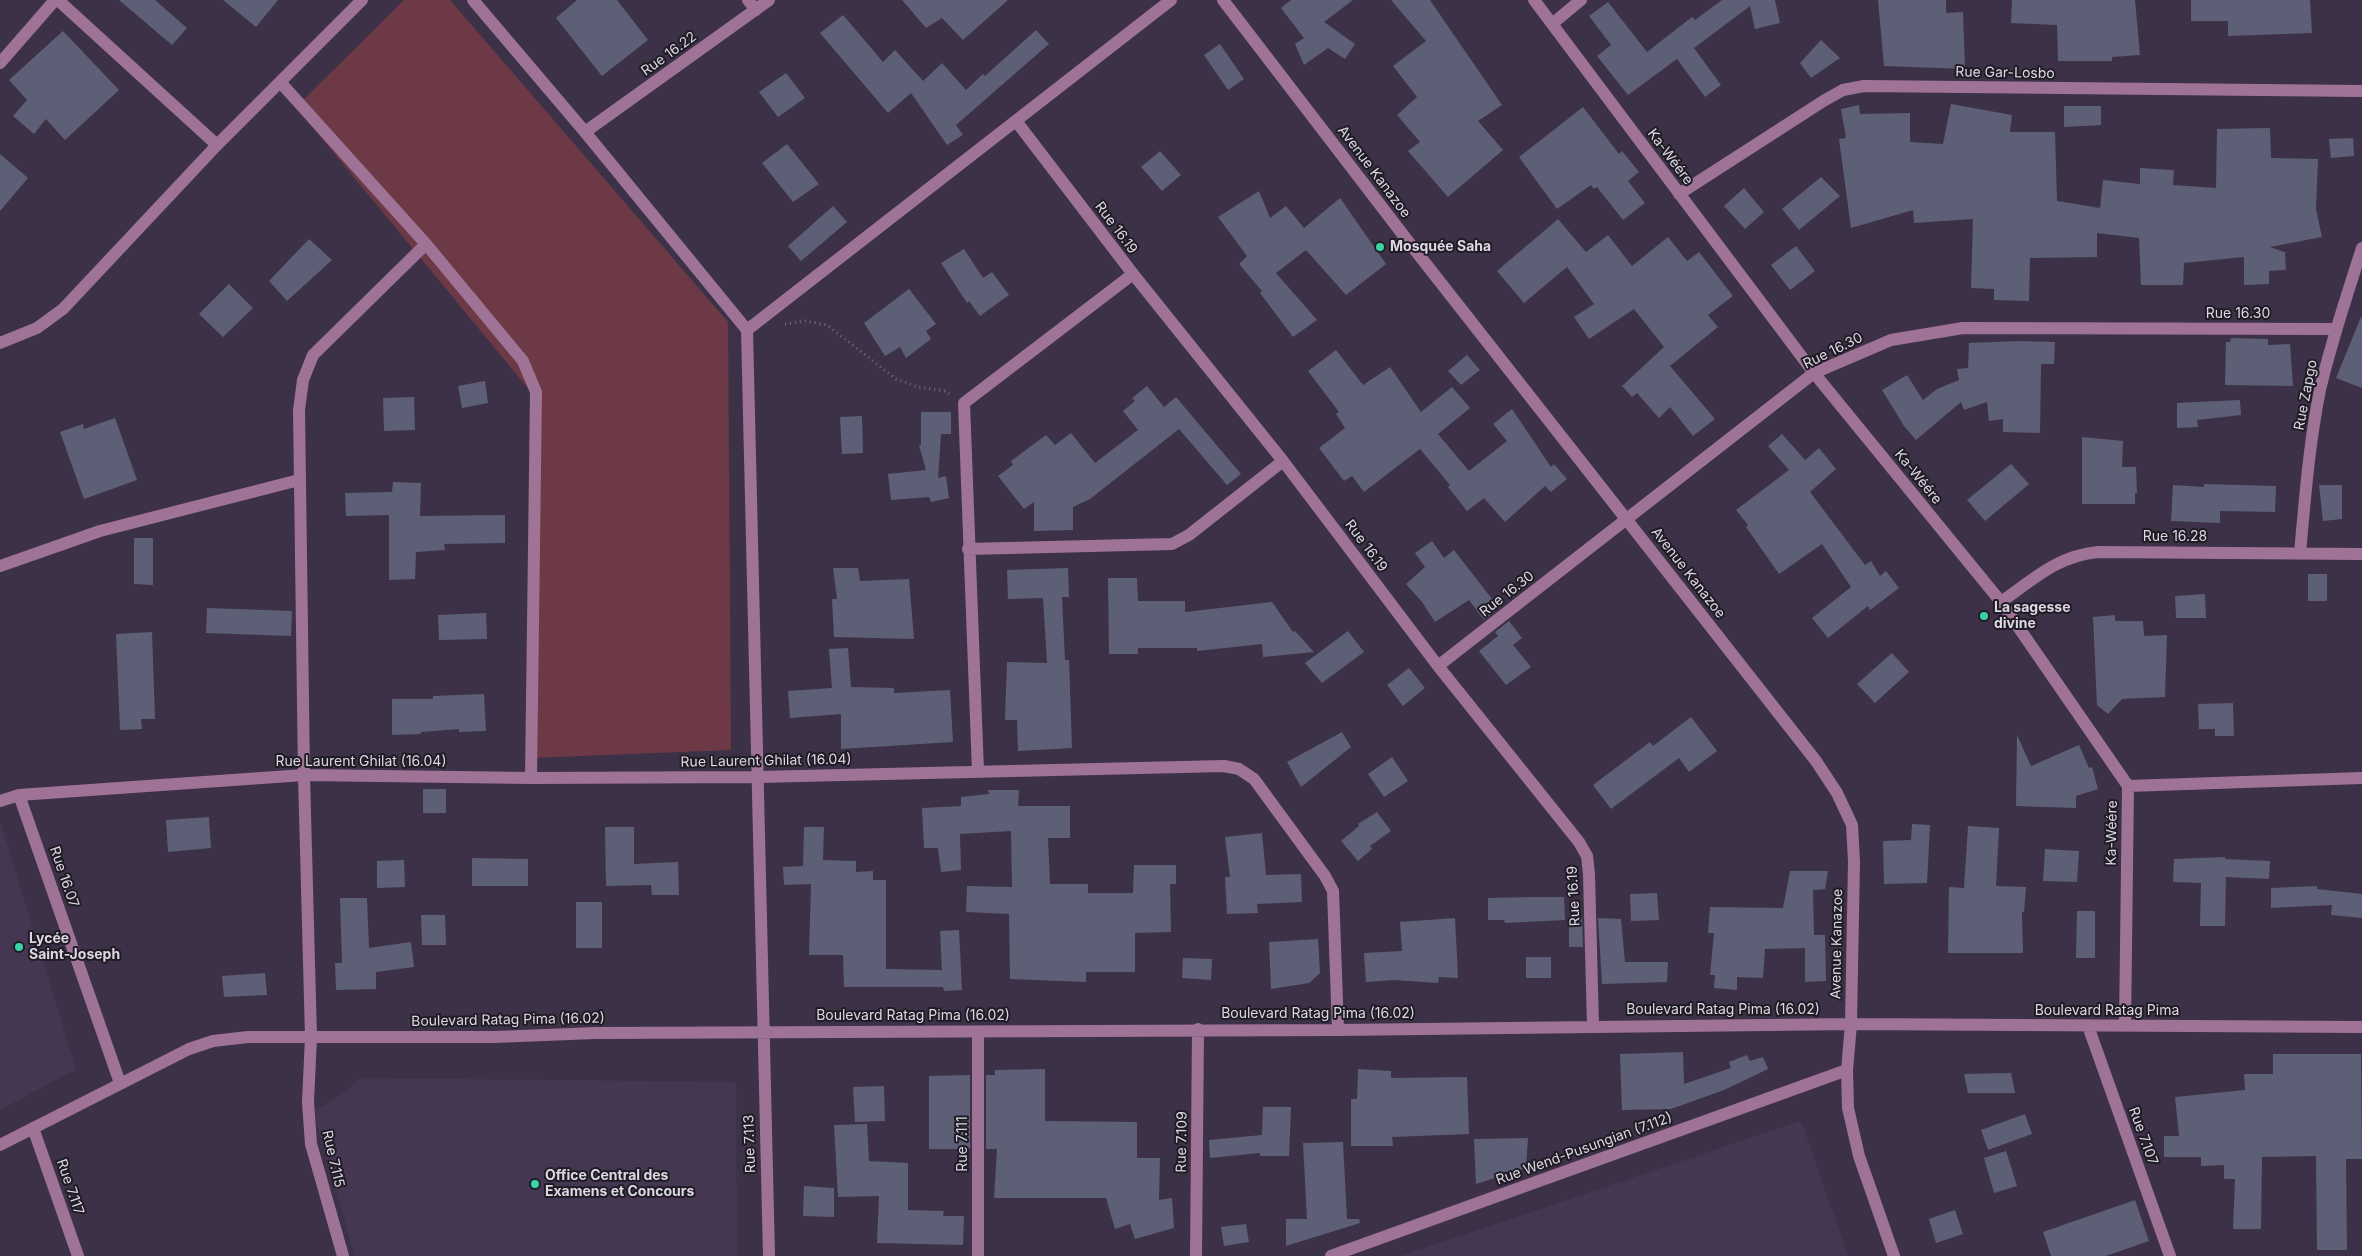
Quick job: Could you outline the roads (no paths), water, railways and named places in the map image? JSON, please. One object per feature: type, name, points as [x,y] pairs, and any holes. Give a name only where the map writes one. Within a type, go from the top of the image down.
[{"type":"street","points":[[0,63],[56,0],[217,145]]},
{"type":"street","points":[[0,343],[37,328],[64,309],[217,145],[362,0]]},
{"type":"street","points":[[473,0],[586,132],[747,330],[1171,0]]},
{"type":"street","points":[[748,0],[756,10]]},
{"type":"street","name":"Rue 16.22","points":[[586,132],[769,0]]},
{"type":"street","name":"Avenue Kanazoe","points":[[1222,0],[1404,236],[1816,761],[1837,793],[1852,825],[1854,861],[1851,1024],[1847,1070],[1848,1108],[1859,1156],[1894,1256]]},
{"type":"street","name":"Ka-Wéére","points":[[1534,0],[1814,374],[2001,602],[2128,786],[2124,1026]]},
{"type":"street","points":[[1552,24],[1581,0]]},
{"type":"street","points":[[281,83],[426,244],[523,361],[536,392],[531,778]]},
{"type":"street","name":"Rue Gar-Losbo","points":[[1679,194],[1842,90],[1864,86],[2362,91]]},
{"type":"street","name":"Rue 16.19","points":[[1016,121],[1133,274],[1283,461],[1438,666],[1579,842],[1587,856],[1590,874],[1593,1026]]},
{"type":"street","name":"Rue 7.115","points":[[343,1256],[311,1144],[308,1102],[311,1037],[304,775],[299,410],[303,380],[313,356],[426,244]]},
{"type":"street","name":"Rue Zapgo","points":[[2300,553],[2308,471],[2320,391],[2336,330],[2362,248]]},
{"type":"street","points":[[978,772],[968,549],[964,403],[1133,274]]},
{"type":"street","name":"Rue 16.30","points":[[1438,666],[1814,374],[1891,340],[1963,328],[2336,330]]},
{"type":"street","name":"Rue 7.113","points":[[747,330],[762,1032],[769,1256]]},
{"type":"street","points":[[968,549],[1172,544],[1189,535],[1283,461]]},
{"type":"street","points":[[0,566],[100,530],[299,480]]},
{"type":"street","name":"Rue 16.28","points":[[2001,602],[2060,561],[2078,554],[2098,552],[2362,554]]},
{"type":"street","name":"Rue Laurent Ghilat (16.04)","points":[[0,801],[19,795],[304,775],[531,778],[758,777],[1224,766],[1239,769],[1254,780],[1325,876],[1333,891],[1338,1030]]},
{"type":"street","points":[[2128,786],[2362,778]]},
{"type":"street","name":"Rue 16.07","points":[[19,795],[120,1083]]},
{"type":"street","name":"Boulevard Ratag Pima (16.02)","points":[[0,1145],[189,1049],[213,1041],[248,1037],[495,1037],[595,1033],[978,1032],[1198,1029],[1338,1030],[1851,1024]]},
{"type":"street","name":"Boulevard Ratag Pima","points":[[1851,1024],[2362,1027]]},
{"type":"street","name":"Rue 7.107","points":[[2088,1026],[2170,1256]]},
{"type":"street","name":"Rue 7.109","points":[[1196,1256],[1198,1029]]},
{"type":"street","name":"Rue 7.111","points":[[978,1032],[978,1256]]},
{"type":"street","name":"Rue Wend-Pusungian (7.112)","points":[[1331,1256],[1847,1070]]},
{"type":"street","name":"Rue 7.117","points":[[33,1128],[78,1256]]},
{"type":"place","name":"Mosquée Saha","points":[[1380,247]]},
{"type":"place","name":"La sagesse divine","points":[[1984,616]]},
{"type":"place","name":"Lycée Saint-Joseph","points":[[19,947]]},
{"type":"place","name":"Office Central des Examens et Concours","points":[[535,1184]]}]
